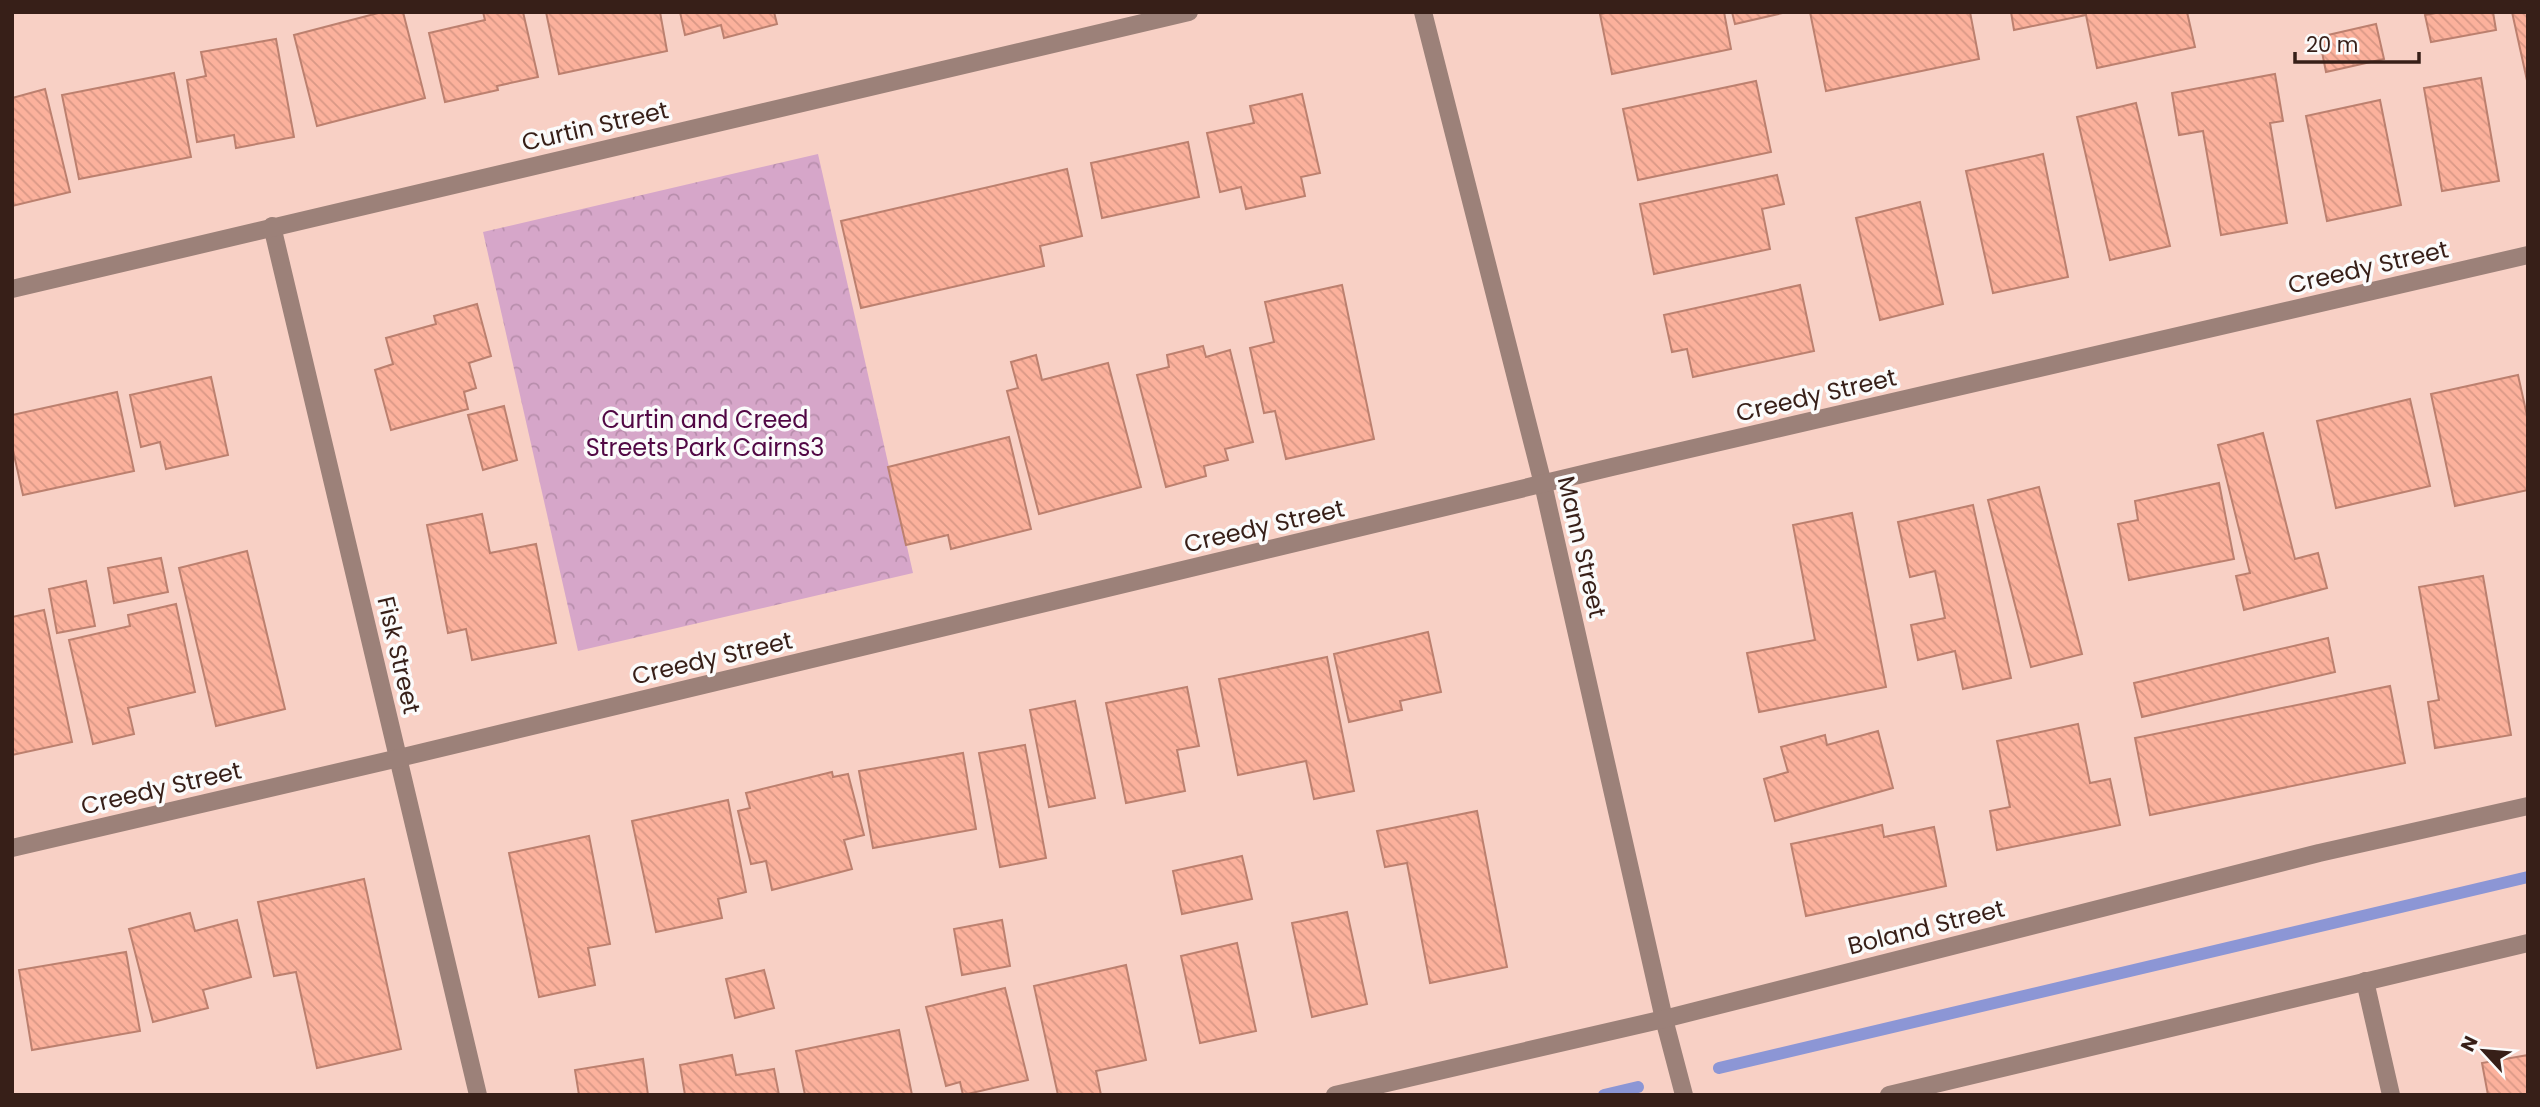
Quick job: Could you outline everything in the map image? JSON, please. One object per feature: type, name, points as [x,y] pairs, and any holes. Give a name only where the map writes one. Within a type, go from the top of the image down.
[{"type":"street","name":"Curtin Street","points":[[12,289],[1189,12]]},
{"type":"street","name":"Mann Street","points":[[1423,12],[1543,484],[1664,1019],[1684,1095]]},
{"type":"street","name":"Fisk Street","points":[[272,226],[478,1095]]},
{"type":"street","name":"Creedy Street","points":[[12,848],[1543,484],[2528,255]]},
{"type":"street","name":"Boland Street","points":[[1335,1095],[1664,1019],[2319,853],[2528,806]]},
{"type":"street","points":[[1888,1095],[2528,943]]},
{"type":"street","points":[[2365,981],[2391,1095]]},
{"type":"green space","name":"Curtin and Creed Streets Park Cairns3","points":[[818,154],[913,573],[578,651],[483,232]]},
{"type":"building","points":[[382,12],[403,12],[425,98],[317,126],[294,35]]},
{"type":"building","points":[[483,12],[523,12],[538,77],[497,86],[498,90],[445,102],[429,33],[485,20]]},
{"type":"building","points":[[546,12],[660,12],[667,51],[559,74]]},
{"type":"building","points":[[680,12],[774,12],[777,24],[724,38],[721,25],[685,35]]},
{"type":"building","points":[[1724,12],[1731,49],[1612,74],[1600,14]]},
{"type":"building","points":[[1732,12],[1787,12],[1735,24]]},
{"type":"building","points":[[1810,12],[1970,12],[1979,59],[1826,91]]},
{"type":"building","points":[[2011,12],[2187,12],[2195,47],[2097,68],[2086,15],[2014,30]]},
{"type":"building","points":[[2441,12],[2493,12],[2496,30],[2431,42],[2425,15]]},
{"type":"building","points":[[2512,12],[2528,12],[2528,85]]},
{"type":"building","points":[[2376,24],[2384,59],[2326,72],[2319,37]]},
{"type":"building","points":[[276,39],[294,137],[236,148],[234,135],[197,142],[187,80],[206,76],[201,52]]},
{"type":"building","points":[[174,73],[191,157],[79,179],[62,95]]},
{"type":"building","points":[[2275,74],[2283,121],[2270,123],[2287,223],[2221,235],[2203,131],[2179,135],[2172,93]]},
{"type":"building","points":[[2481,78],[2499,181],[2442,191],[2424,88]]},
{"type":"building","points":[[1756,81],[1771,152],[1638,180],[1623,109]]},
{"type":"building","points":[[45,89],[70,192],[12,206],[12,98]]},
{"type":"building","points":[[1302,94],[1320,173],[1301,177],[1305,196],[1246,209],[1241,187],[1220,192],[1207,133],[1254,123],[1250,106]]},
{"type":"building","points":[[2380,100],[2401,205],[2327,221],[2306,116]]},
{"type":"building","points":[[2136,103],[2170,246],[2110,260],[2077,117]]},
{"type":"building","points":[[1188,142],[1199,197],[1102,218],[1091,163]]},
{"type":"building","points":[[2043,154],[2068,277],[1993,293],[1966,171]]},
{"type":"building","points":[[1067,169],[1082,236],[1040,246],[1044,266],[861,308],[841,221]]},
{"type":"building","points":[[1777,175],[1784,204],[1762,209],[1770,249],[1654,274],[1640,204]]},
{"type":"building","points":[[1920,202],[1943,304],[1880,320],[1856,218]]},
{"type":"building","points":[[1342,285],[1374,439],[1286,459],[1275,411],[1264,413],[1250,348],[1274,342],[1265,302]]},
{"type":"building","points":[[1800,285],[1814,351],[1693,377],[1687,349],[1672,352],[1664,315]]},
{"type":"building","points":[[477,304],[491,356],[469,363],[476,388],[464,392],[468,409],[391,430],[375,370],[393,364],[386,338],[436,324],[434,316]]},
{"type":"building","points":[[1203,346],[1206,357],[1230,350],[1253,442],[1225,449],[1228,460],[1204,466],[1206,476],[1166,487],[1137,375],[1169,367],[1167,355]]},
{"type":"building","points":[[1036,355],[1042,380],[1108,363],[1141,487],[1039,514],[1007,391],[1018,388],[1011,362]]},
{"type":"building","points":[[2518,375],[2528,420],[2528,490],[2455,506],[2431,394]]},
{"type":"building","points":[[211,377],[228,455],[166,469],[160,442],[141,447],[130,395]]},
{"type":"building","points":[[117,392],[134,471],[23,495],[12,446],[12,415]]},
{"type":"building","points":[[2410,399],[2430,486],[2336,508],[2317,421]]},
{"type":"building","points":[[504,406],[517,460],[483,470],[468,415]]},
{"type":"building","points":[[2263,433],[2295,559],[2318,553],[2327,588],[2244,610],[2236,576],[2250,573],[2218,445]]},
{"type":"building","points":[[1009,437],[1031,529],[951,549],[948,535],[906,545],[888,467]]},
{"type":"building","points":[[2219,483],[2234,559],[2129,580],[2118,524],[2138,520],[2135,501]]},
{"type":"building","points":[[2039,487],[2082,654],[2031,667],[1988,500]]},
{"type":"building","points":[[1973,505],[2011,678],[1963,689],[1955,651],[1918,660],[1911,625],[1945,618],[1935,571],[1910,577],[1898,522]]},
{"type":"building","points":[[1852,513],[1886,687],[1759,712],[1747,653],[1815,640],[1793,525]]},
{"type":"building","points":[[482,514],[490,553],[536,544],[556,643],[472,660],[466,629],[448,633],[427,525]]},
{"type":"building","points":[[247,551],[285,709],[216,726],[179,568]]},
{"type":"building","points":[[161,558],[168,592],[114,603],[108,568]]},
{"type":"building","points":[[2483,576],[2511,735],[2435,748],[2428,702],[2439,700],[2419,587]]},
{"type":"building","points":[[86,581],[95,626],[57,633],[49,589]]},
{"type":"building","points":[[176,604],[195,692],[128,708],[134,734],[93,744],[69,640],[130,626],[128,615]]},
{"type":"building","points":[[44,610],[72,742],[12,755],[12,617]]},
{"type":"building","points":[[1428,632],[1441,692],[1400,701],[1402,710],[1349,722],[1334,654]]},
{"type":"building","points":[[2328,638],[2335,672],[2142,717],[2134,683]]},
{"type":"building","points":[[1327,657],[1354,791],[1314,799],[1306,761],[1238,775],[1219,679]]},
{"type":"building","points":[[2390,686],[2405,763],[2150,815],[2135,738]]},
{"type":"building","points":[[1187,687],[1199,746],[1177,750],[1185,791],[1126,803],[1106,703]]},
{"type":"building","points":[[1075,701],[1095,798],[1049,807],[1030,710]]},
{"type":"building","points":[[2078,724],[2090,783],[2110,779],[2120,825],[1997,850],[1990,811],[2010,807],[1997,741]]},
{"type":"building","points":[[1878,731],[1893,788],[1775,821],[1764,779],[1788,772],[1781,747],[1825,735],[1827,745]]},
{"type":"building","points":[[1025,745],[1046,858],[1000,867],[979,753]]},
{"type":"building","points":[[963,753],[976,829],[873,848],[859,771]]},
{"type":"building","points":[[832,772],[833,777],[848,774],[864,835],[844,840],[852,869],[772,890],[766,861],[751,864],[738,811],[750,808],[746,793]]},
{"type":"building","points":[[728,800],[746,892],[718,899],[722,918],[656,932],[632,821]]},
{"type":"building","points":[[1477,811],[1507,967],[1430,983],[1407,863],[1385,867],[1377,831]]},
{"type":"building","points":[[1882,825],[1884,837],[1934,827],[1946,886],[1806,916],[1791,844]]},
{"type":"building","points":[[589,836],[610,944],[588,948],[595,985],[539,997],[509,853]]},
{"type":"building","points":[[1242,856],[1252,899],[1182,914],[1173,871]]},
{"type":"building","points":[[364,879],[401,1049],[317,1068],[296,972],[274,976],[258,902]]},
{"type":"building","points":[[1347,912],[1367,1004],[1312,1017],[1292,923]]},
{"type":"building","points":[[190,913],[195,931],[237,920],[251,977],[203,990],[208,1008],[153,1022],[129,929]]},
{"type":"building","points":[[1002,920],[1010,966],[962,975],[954,929]]},
{"type":"building","points":[[1237,943],[1256,1031],[1200,1043],[1181,956]]},
{"type":"building","points":[[126,952],[140,1031],[32,1050],[19,970]]},
{"type":"building","points":[[1126,965],[1146,1060],[1096,1071],[1101,1095],[1058,1095],[1034,986]]},
{"type":"building","points":[[764,970],[774,1008],[735,1018],[726,979]]},
{"type":"building","points":[[1005,988],[1028,1080],[963,1095],[960,1082],[946,1086],[926,1007]]},
{"type":"building","points":[[899,1030],[912,1095],[805,1095],[796,1051]]},
{"type":"building","points":[[732,1055],[736,1075],[774,1069],[779,1095],[685,1095],[680,1065]]},
{"type":"building","points":[[2528,1055],[2528,1095],[2488,1095],[2482,1063]]},
{"type":"building","points":[[643,1059],[648,1095],[579,1095],[575,1070]]},
{"type":"waterway","points":[[1719,1068],[2528,877]]},
{"type":"waterway","points":[[1604,1095],[1638,1087]]}]
